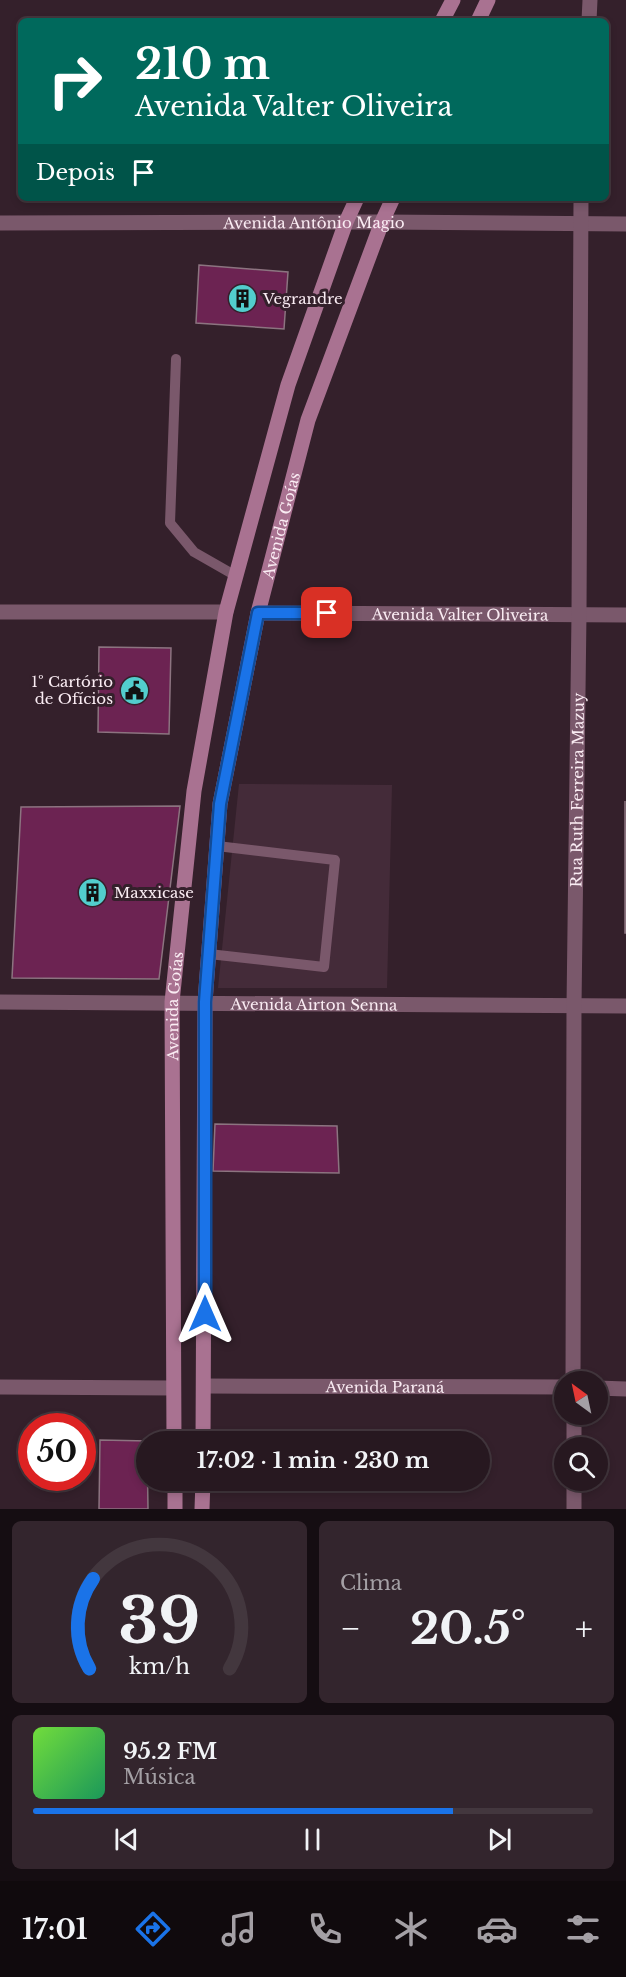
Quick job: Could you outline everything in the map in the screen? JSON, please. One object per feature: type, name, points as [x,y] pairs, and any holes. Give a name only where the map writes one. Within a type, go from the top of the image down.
[{"type":"main road","points":[[444,18],[453,0]]},
{"type":"main road","points":[[479,18],[488,0]]},
{"type":"main road","name":"Avenida Goías","points":[[174,1431],[172,1002],[194,791],[226,612],[288,385],[356,201]]},
{"type":"main road","name":"Avenida Goías","points":[[203,1431],[205,1002],[220,804],[258,613],[308,420],[392,201]]},
{"type":"main road","points":[[175,1491],[175,1509]]},
{"type":"main road","points":[[202,1491],[202,1509]]},
{"type":"street","points":[[589,18],[590,0]]},
{"type":"street","name":"Rua Ruth Ferreira Mazuy","points":[[573,1371],[581,201]]},
{"type":"street","name":"Avenida Antônio Magio","points":[[0,223],[626,224]]},
{"type":"street","points":[[0,612],[226,612]]},
{"type":"street","name":"Avenida Valter Oliveira","points":[[258,613],[626,615]]},
{"type":"street","name":"Avenida Airton Senna","points":[[0,1002],[626,1006]]},
{"type":"street","name":"Avenida Paraná","points":[[205,1386],[554,1387]]},
{"type":"street","points":[[0,1387],[173,1388]]},
{"type":"street","points":[[608,1388],[626,1389]]},
{"type":"street","points":[[574,1491],[574,1509]]},
{"type":"lane","points":[[176,359],[170,523],[194,552],[236,576]]},
{"type":"lane","points":[[209,954],[324,967],[335,860],[217,846]]},
{"type":"shaded area","points":[[239,784],[392,785],[387,988],[218,988]]},
{"type":"building","name":"Vegrandre","points":[[199,265],[288,272],[284,329],[196,323]]},
{"type":"building","name":"1º Cartório de Ofícios","points":[[99,647],[171,648],[169,734],[98,732]]},
{"type":"building","points":[[625,801],[626,933],[625,933]]},
{"type":"building","name":"Maxxicase","points":[[180,806],[159,979],[12,978],[21,807]]},
{"type":"building","points":[[215,1124],[337,1126],[339,1173],[213,1171]]},
{"type":"building","points":[[100,1440],[136,1441],[136,1491],[148,1491],[148,1509],[99,1509]]},
{"type":"place","name":"Vegrandre","points":[[242,298]]},
{"type":"place","name":"1º Cartório de Ofícios","points":[[134,690]]},
{"type":"place","name":"Maxxicase","points":[[93,892]]},
{"type":"route","points":[[205,1314],[205,1002],[220,804],[258,613],[327,613]]}]
